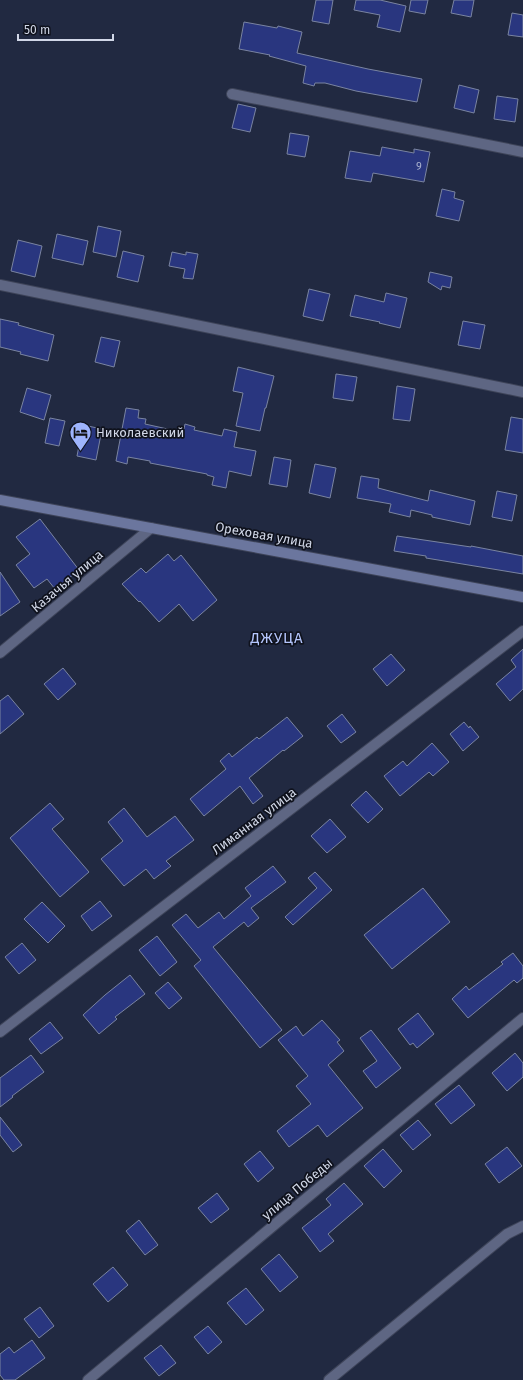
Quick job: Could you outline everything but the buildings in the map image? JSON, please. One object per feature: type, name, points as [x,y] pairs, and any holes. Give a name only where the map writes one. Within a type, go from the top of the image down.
[{"type":"main road","name":"Ореховая улица","points":[[0,500],[523,597]]},
{"type":"street","points":[[232,94],[523,152]]},
{"type":"street","points":[[0,285],[523,392]]},
{"type":"street","name":"Казачья улица","points":[[0,653],[151,528]]},
{"type":"street","name":"Лиманная улица","points":[[0,1032],[523,631]]},
{"type":"street","name":"улица Победы","points":[[88,1380],[523,1018]]},
{"type":"street","points":[[329,1380],[507,1234],[523,1226]]},
{"type":"place","name":"Николаевский","points":[[80,452]]},
{"type":"district","name":"ДЖУЦА","points":[[277,638]]}]
